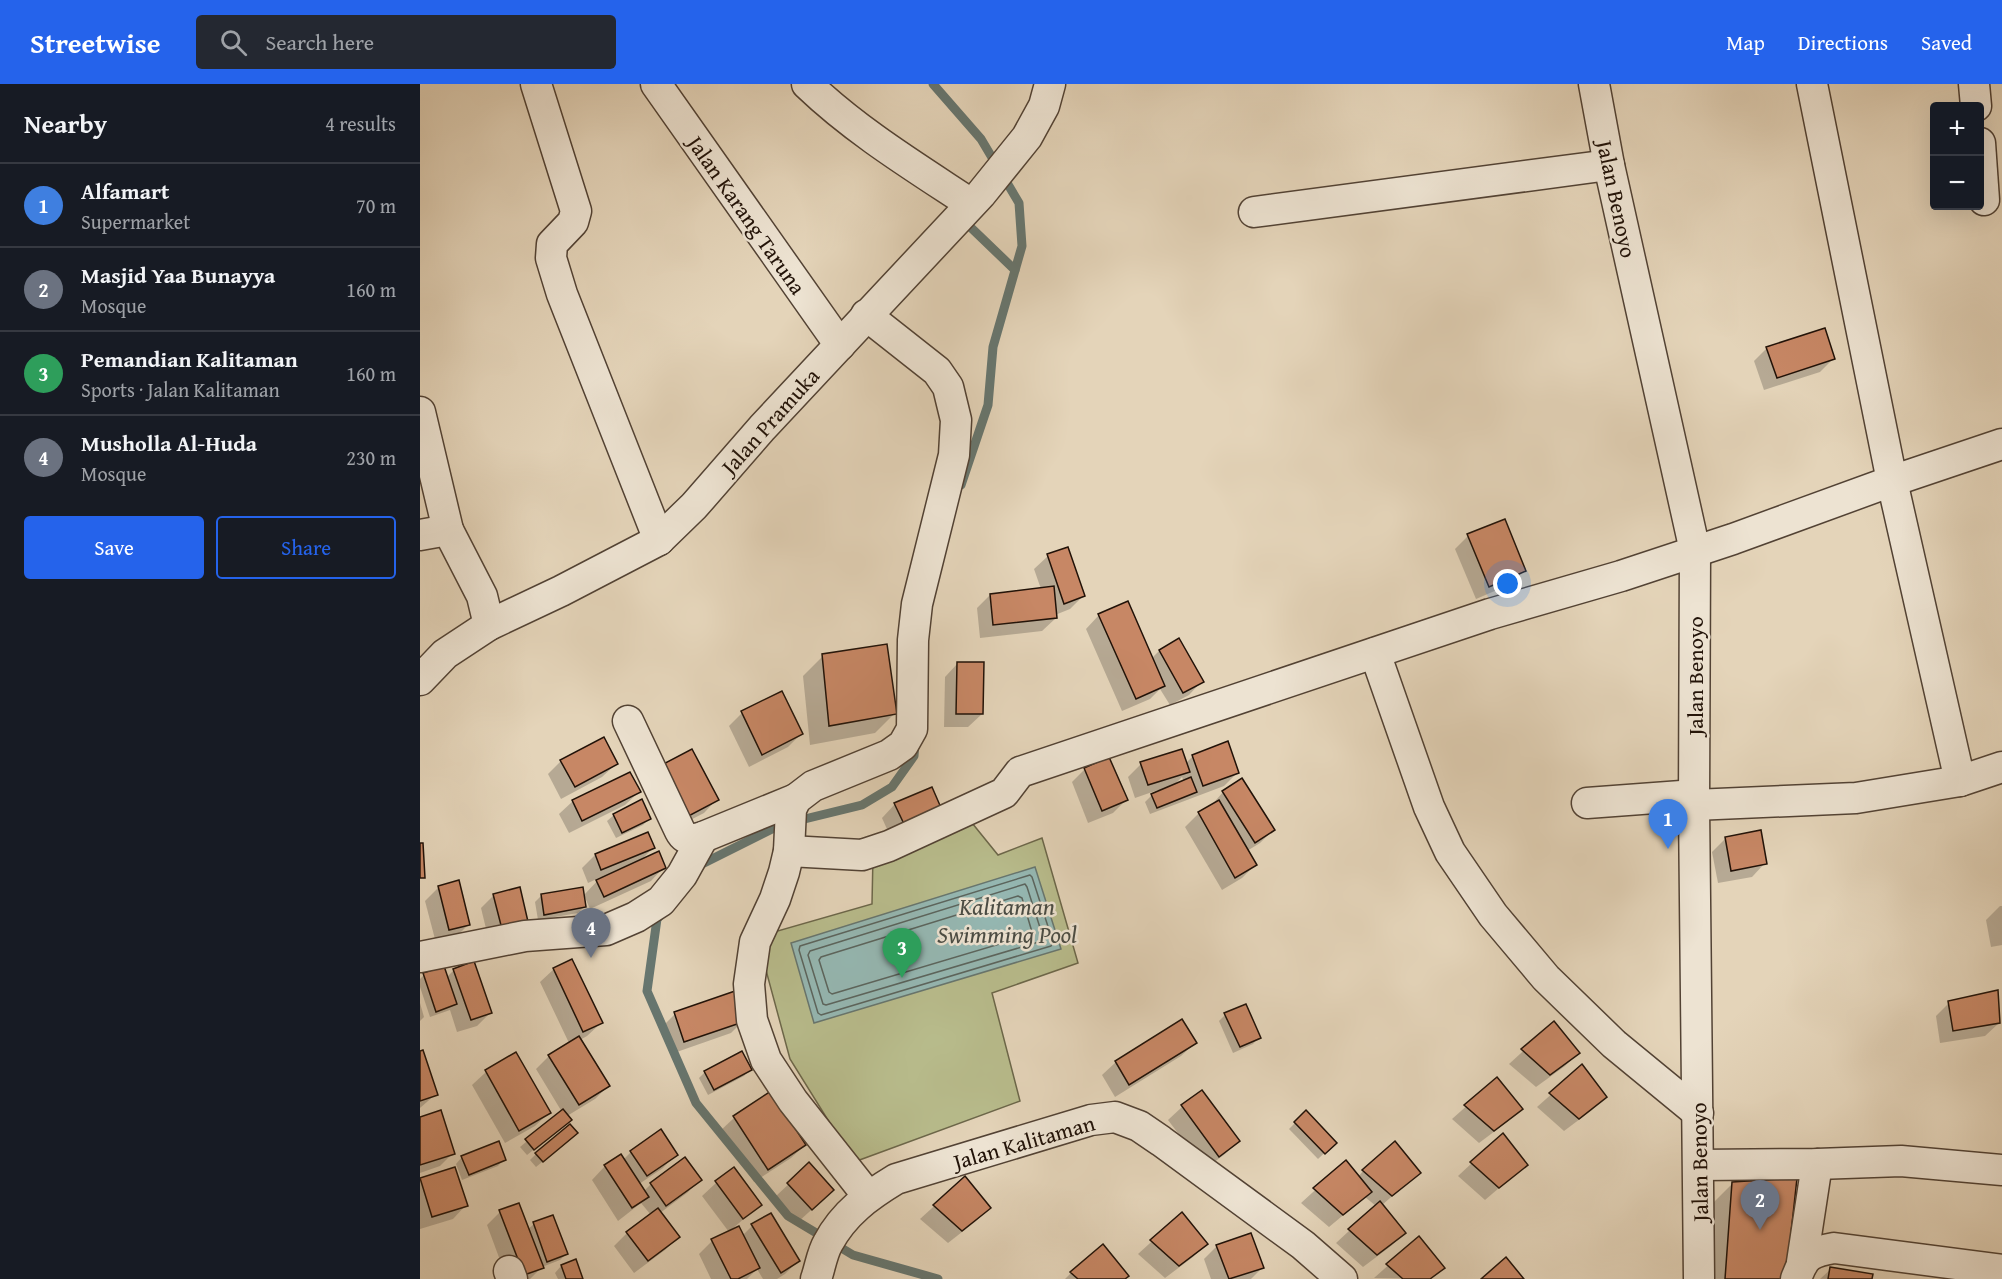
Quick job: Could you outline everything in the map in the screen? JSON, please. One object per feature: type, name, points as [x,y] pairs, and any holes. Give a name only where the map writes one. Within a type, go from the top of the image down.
[{"type":"street","points":[[536,84],[576,211],[573,222],[552,244],[551,258],[562,294],[659,540]]},
{"type":"street","name":"Jalan Karang Taruna","points":[[656,84],[840,345]]},
{"type":"street","points":[[807,84],[966,209]]},
{"type":"street","name":"Jalan Pramuka","points":[[420,680],[445,654],[489,625],[659,540],[694,506],[762,428],[966,209],[1027,137],[1044,106],[1050,84]]},
{"type":"street","name":"Jalan Benoyo","points":[[1594,84],[1609,165],[1695,551],[1694,800],[1699,1279]]},
{"type":"street","points":[[1812,84],[1892,481],[1960,781]]},
{"type":"street","points":[[1974,84],[1976,102]]},
{"type":"street","points":[[1254,212],[1609,165]]},
{"type":"street","points":[[858,1205],[766,1060],[752,1020],[749,984],[755,942],[775,899],[791,823],[813,786],[889,755],[903,745],[912,729],[913,640],[917,604],[954,455],[956,420],[948,387],[937,371],[866,315]]},
{"type":"street","points":[[420,412],[434,532],[482,596],[489,625]]},
{"type":"street","points":[[628,721],[681,834],[691,839],[791,823],[862,855],[889,846],[1012,782],[1375,653],[1490,614],[1621,576],[2002,444]]},
{"type":"street","points":[[1375,653],[1429,807],[1450,852],[1493,915],[1546,978],[1614,1044],[1698,1113]]},
{"type":"street","points":[[1587,803],[1856,798],[1960,781],[2002,767]]},
{"type":"street","points":[[420,957],[525,936],[606,930],[636,917],[661,901],[682,874],[703,837]]},
{"type":"street","name":"Jalan Kalitaman","points":[[816,1279],[827,1244],[858,1205],[896,1179],[1091,1120],[1115,1117],[1138,1126],[1161,1141],[1303,1245],[1342,1279]]},
{"type":"street","points":[[1699,1165],[1901,1161],[2002,1170]]},
{"type":"street","points":[[1799,1271],[1817,1164]]},
{"type":"street","points":[[1799,1271],[1815,1251],[1834,1248],[2002,1270]]},
{"type":"green space","points":[[968,818],[998,855],[1042,838],[1078,963],[992,993],[1020,1101],[854,1162],[790,1059],[757,937],[872,904],[873,856]]},
{"type":"water","name":"Kalitaman Swimming Pool","points":[[1035,867],[1061,949],[814,1023],[791,943]]},
{"type":"building","points":[[1825,328],[1835,359],[1777,378],[1766,347]]},
{"type":"building","points":[[1505,519],[1526,571],[1489,587],[1467,534]]},
{"type":"building","points":[[1068,547],[1085,596],[1064,604],[1047,554]]},
{"type":"building","points":[[1054,586],[1057,618],[993,625],[990,594]]},
{"type":"building","points":[[1128,601],[1165,686],[1136,699],[1098,614]]},
{"type":"building","points":[[1179,638],[1204,682],[1183,693],[1159,650]]},
{"type":"building","points":[[887,644],[897,714],[829,726],[822,654]]},
{"type":"building","points":[[957,662],[984,662],[983,714],[956,714]]},
{"type":"building","points":[[782,691],[803,734],[762,755],[741,711]]},
{"type":"building","points":[[604,737],[618,764],[575,787],[560,760]]},
{"type":"building","points":[[1228,741],[1239,773],[1203,786],[1192,755]]},
{"type":"building","points":[[692,749],[719,800],[681,820],[654,769]]},
{"type":"building","points":[[1182,749],[1190,772],[1148,785],[1140,762]]},
{"type":"building","points":[[1109,757],[1128,800],[1102,811],[1084,768]]},
{"type":"building","points":[[630,772],[641,792],[582,821],[572,800]]},
{"type":"building","points":[[1191,777],[1197,792],[1157,808],[1151,794]]},
{"type":"building","points":[[1242,778],[1275,830],[1255,843],[1222,791]]},
{"type":"building","points":[[932,787],[942,810],[905,826],[894,803]]},
{"type":"building","points":[[642,799],[651,819],[622,833],[613,814]]},
{"type":"building","points":[[1219,800],[1257,865],[1235,878],[1198,812]]},
{"type":"building","points":[[1761,830],[1767,864],[1731,871],[1725,837]]},
{"type":"building","points":[[648,832],[655,848],[601,870],[595,854]]},
{"type":"building","points":[[420,843],[423,843],[425,878],[420,878]]},
{"type":"building","points":[[659,851],[666,868],[604,897],[596,880]]},
{"type":"building","points":[[459,880],[470,925],[449,930],[438,886]]},
{"type":"building","points":[[520,887],[529,926],[503,933],[493,894]]},
{"type":"building","points":[[583,887],[586,907],[544,915],[541,894]]},
{"type":"building","points":[[572,959],[603,1023],[583,1032],[553,968]]},
{"type":"building","points":[[474,961],[492,1013],[471,1020],[453,969]]},
{"type":"building","points":[[444,966],[457,1004],[436,1012],[423,973]]},
{"type":"building","points":[[1998,990],[2000,1023],[1953,1031],[1948,1001]]},
{"type":"building","points":[[735,991],[746,1021],[684,1042],[674,1012]]},
{"type":"building","points":[[1246,1004],[1261,1038],[1240,1047],[1224,1013]]},
{"type":"building","points":[[1182,1019],[1197,1043],[1129,1085],[1115,1061]]},
{"type":"building","points":[[1554,1021],[1580,1053],[1550,1075],[1521,1049]]},
{"type":"building","points":[[579,1036],[610,1086],[579,1105],[548,1055]]},
{"type":"building","points":[[423,1050],[438,1095],[420,1101],[420,1051]]},
{"type":"building","points":[[742,1051],[752,1070],[714,1090],[704,1071]]},
{"type":"building","points":[[516,1052],[551,1113],[519,1131],[485,1070]]},
{"type":"building","points":[[1582,1064],[1607,1097],[1579,1119],[1549,1093]]},
{"type":"building","points":[[1497,1077],[1523,1109],[1494,1131],[1464,1105]]},
{"type":"building","points":[[1202,1090],[1240,1141],[1219,1157],[1181,1105]]},
{"type":"building","points":[[771,1091],[806,1145],[768,1170],[733,1116]]},
{"type":"building","points":[[563,1109],[572,1120],[534,1150],[525,1139]]},
{"type":"building","points":[[441,1110],[455,1154],[420,1165],[420,1117]]},
{"type":"building","points":[[1306,1110],[1337,1143],[1325,1154],[1294,1122]]},
{"type":"building","points":[[570,1124],[578,1133],[543,1162],[535,1153]]},
{"type":"building","points":[[661,1129],[678,1155],[647,1176],[630,1151]]},
{"type":"building","points":[[1503,1133],[1528,1165],[1499,1188],[1470,1162]]},
{"type":"building","points":[[499,1141],[506,1160],[469,1175],[461,1156]]},
{"type":"building","points":[[1395,1141],[1421,1173],[1392,1196],[1362,1170]]},
{"type":"building","points":[[621,1154],[649,1197],[632,1208],[604,1165]]},
{"type":"building","points":[[685,1157],[702,1180],[666,1206],[650,1183]]},
{"type":"building","points":[[1346,1160],[1372,1192],[1343,1215],[1313,1188]]},
{"type":"building","points":[[809,1162],[834,1190],[812,1210],[787,1183]]},
{"type":"building","points":[[455,1167],[468,1206],[432,1217],[420,1178]]},
{"type":"building","points":[[734,1167],[762,1205],[743,1219],[715,1181]]},
{"type":"building","points":[[965,1176],[991,1208],[962,1231],[933,1205]]},
{"type":"building","points":[[1797,1178],[1786,1279],[1725,1279],[1732,1182]]},
{"type":"building","points":[[1380,1201],[1406,1233],[1377,1255],[1348,1229]]},
{"type":"building","points":[[519,1203],[544,1268],[524,1275],[499,1210]]},
{"type":"building","points":[[658,1208],[680,1237],[648,1261],[626,1232]]},
{"type":"building","points":[[1182,1212],[1208,1244],[1179,1266],[1150,1240]]},
{"type":"building","points":[[771,1213],[800,1261],[781,1273],[751,1224]]},
{"type":"building","points":[[553,1215],[568,1254],[547,1262],[533,1222]]},
{"type":"building","points":[[739,1226],[760,1268],[738,1279],[731,1279],[711,1239]]},
{"type":"building","points":[[1251,1233],[1264,1268],[1229,1279],[1216,1245]]},
{"type":"building","points":[[1419,1236],[1445,1268],[1430,1279],[1403,1279],[1386,1264]]},
{"type":"building","points":[[1103,1244],[1129,1276],[1125,1279],[1078,1279],[1070,1272]]},
{"type":"building","points":[[1506,1257],[1524,1279],[1481,1279]]},
{"type":"building","points":[[576,1259],[583,1279],[566,1279],[561,1265]]},
{"type":"building","points":[[1830,1267],[1873,1274],[1872,1279],[1828,1279]]},
{"type":"waterway","points":[[933,84],[981,139],[1019,203],[1022,246],[993,347],[988,405],[961,485]]},
{"type":"waterway","points":[[963,220],[1015,270]]},
{"type":"waterway","points":[[697,870],[702,864],[780,825],[862,805],[892,787],[914,756],[915,743]]},
{"type":"waterway","points":[[662,913],[657,919],[647,991],[696,1103],[788,1216],[853,1255],[938,1279]]},
{"type":"place","name":"Alfamart","points":[[1668,849]]},
{"type":"place","name":"Musholla Al-Huda","points":[[591,958]]},
{"type":"place","name":"Pemandian Kalitaman","points":[[902,978]]},
{"type":"place","name":"Masjid Yaa Bunayya","points":[[1760,1230]]}]
